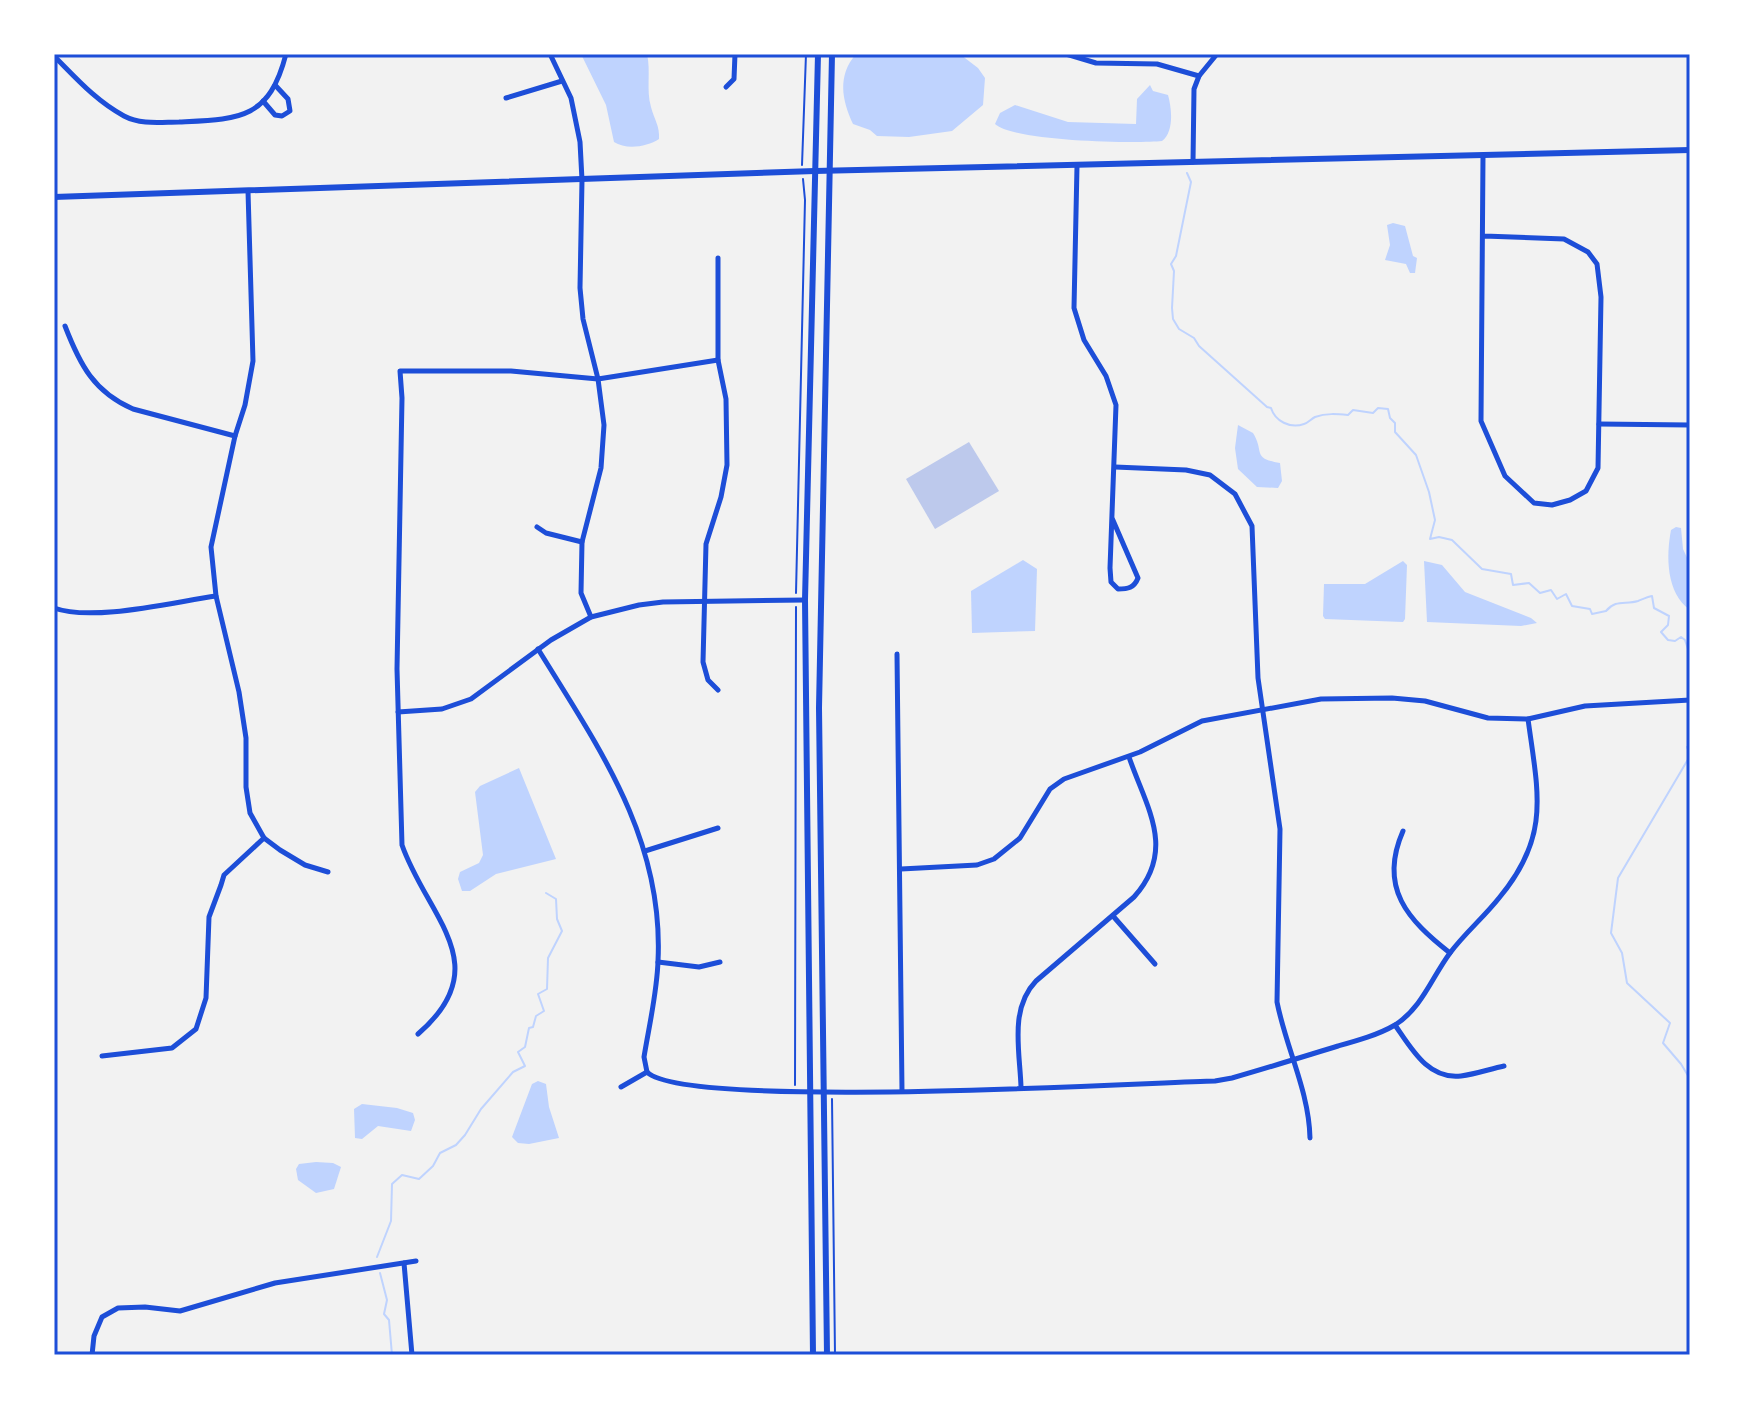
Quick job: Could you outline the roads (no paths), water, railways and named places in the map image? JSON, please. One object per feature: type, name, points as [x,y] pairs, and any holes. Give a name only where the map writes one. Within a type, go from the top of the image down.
[{"type":"street","points":[[54,56],[104,103],[127,118],[145,123],[221,121],[245,115],[269,97],[281,74],[286,54]]},
{"type":"street","points":[[550,54],[571,98],[577,128],[582,180],[580,288],[604,425],[602,453],[582,542],[581,593],[591,617]]},
{"type":"street","points":[[726,87],[734,79],[735,54]]},
{"type":"street","points":[[813,1355],[805,600],[818,54]]},
{"type":"street","points":[[827,1355],[819,708],[832,54]]},
{"type":"street","points":[[1066,54],[1096,63],[1157,64],[1199,76]]},
{"type":"street","points":[[1193,163],[1192,101],[1199,76],[1217,54]]},
{"type":"street","points":[[506,98],[562,81]]},
{"type":"street","points":[[263,101],[275,115],[282,116],[290,111],[288,99],[275,85]]},
{"type":"street","points":[[54,197],[815,171],[1690,150]]},
{"type":"street","points":[[1483,156],[1481,421],[1505,476],[1534,503],[1552,505],[1570,500],[1586,491],[1598,468],[1601,289],[1597,264],[1588,252],[1564,239],[1484,236]]},
{"type":"street","points":[[1077,166],[1074,308],[1084,340],[1106,376],[1116,405],[1112,518],[1111,582],[1118,589],[1128,589],[1135,585],[1138,578],[1112,518]]},
{"type":"street","points":[[248,191],[253,361],[211,547],[216,596],[239,692],[246,738],[246,787],[250,813],[264,838],[293,859],[328,872]]},
{"type":"street","points":[[718,258],[718,360],[726,399],[727,465],[721,497],[706,544],[703,662],[708,680],[718,690]]},
{"type":"street","points":[[65,326],[85,370],[104,393],[117,402],[235,436]]},
{"type":"street","points":[[418,1034],[436,1019],[449,998],[456,975],[454,950],[444,925],[411,871],[402,845],[398,712],[400,371],[511,371],[598,379],[718,360]]},
{"type":"street","points":[[1599,424],[1690,425]]},
{"type":"street","points":[[1115,467],[1186,470],[1210,475],[1228,487],[1242,502],[1252,526],[1258,678],[1280,829],[1277,1002],[1307,1108],[1310,1138]]},
{"type":"street","points":[[537,527],[546,533],[582,542]]},
{"type":"street","points":[[54,608],[100,612],[216,596]]},
{"type":"street","points":[[398,712],[456,706],[481,693],[538,649],[591,617],[639,605],[805,600]]},
{"type":"street","points":[[538,649],[613,772],[645,851],[656,902],[658,962],[644,1057],[647,1072],[661,1080],[685,1084],[810,1093],[1215,1081],[1292,1061],[1395,1025],[1423,997],[1450,953],[1519,873],[1533,840],[1537,821],[1538,791],[1528,719]]},
{"type":"street","points":[[897,654],[902,1091]]},
{"type":"street","points":[[901,869],[977,865],[994,859],[1009,850],[1020,838],[1040,804],[1057,784],[1082,770],[1129,757],[1202,721],[1321,699],[1425,701],[1488,718],[1528,719],[1599,704],[1690,700]]},
{"type":"street","points":[[1021,1087],[1019,1021],[1023,998],[1036,981],[1113,916],[1146,883],[1158,846],[1153,819],[1129,757]]},
{"type":"street","points":[[645,851],[718,828]]},
{"type":"street","points":[[1403,831],[1395,849],[1395,875],[1402,907],[1421,931],[1450,953]]},
{"type":"street","points":[[102,1056],[172,1048],[196,1029],[206,998],[209,917],[224,875],[264,838]]},
{"type":"street","points":[[1113,916],[1155,964]]},
{"type":"street","points":[[658,962],[699,967],[720,962]]},
{"type":"street","points":[[1395,1025],[1423,1063],[1441,1073],[1460,1076],[1504,1066]]},
{"type":"street","points":[[621,1087],[647,1072]]},
{"type":"street","points":[[92,1355],[94,1336],[102,1317],[118,1308],[180,1311],[275,1283],[416,1261]]},
{"type":"street","points":[[404,1263],[412,1355]]},
{"type":"water","points":[[581,54],[647,54],[650,101],[659,139],[636,146],[614,142],[606,105]]},
{"type":"water","points":[[856,54],[961,55],[985,78],[983,105],[952,131],[909,137],[877,136],[853,124],[846,106],[844,79]]},
{"type":"water","points":[[1150,85],[1153,91],[1168,95],[1170,126],[1162,141],[1048,138],[1006,130],[995,124],[1000,113],[1015,105],[1068,122],[1136,124],[1137,99]]},
{"type":"water","points":[[1387,225],[1405,226],[1413,256],[1417,258],[1415,273],[1410,273],[1406,264],[1385,260],[1390,245]]},
{"type":"water","points":[[1238,425],[1253,433],[1265,459],[1280,463],[1282,481],[1278,488],[1257,487],[1238,469],[1235,448]]},
{"type":"water","points":[[1681,528],[1683,549],[1690,564],[1690,610],[1676,594],[1668,562],[1671,530]]},
{"type":"water","points":[[1023,560],[1037,569],[1035,631],[972,633],[971,591]]},
{"type":"water","points":[[1403,561],[1407,565],[1403,622],[1325,619],[1324,584],[1365,584]]},
{"type":"water","points":[[1424,561],[1442,565],[1465,592],[1537,623],[1521,626],[1427,622]]},
{"type":"water","points":[[519,768],[556,859],[496,874],[470,891],[462,891],[458,879],[460,872],[479,863],[483,855],[475,792],[480,786]]},
{"type":"water","points":[[538,1081],[546,1084],[549,1107],[559,1138],[518,1143],[512,1137],[532,1084]]},
{"type":"water","points":[[362,1104],[413,1113],[415,1120],[411,1131],[378,1126],[362,1139],[355,1138],[354,1109]]},
{"type":"water","points":[[316,1162],[341,1167],[334,1189],[316,1193],[298,1180],[296,1169],[299,1164]]},
{"type":"waterway","points":[[1187,173],[1191,182],[1176,256],[1171,264],[1174,271],[1173,319],[1179,329],[1194,338],[1199,346],[1288,425],[1304,424],[1323,415],[1348,415],[1353,410],[1373,413],[1378,408],[1388,409],[1395,423],[1395,432],[1416,455],[1429,492],[1435,520],[1430,539],[1439,537],[1452,540],[1482,569],[1511,574],[1513,585],[1529,583],[1540,593],[1551,590],[1557,599],[1566,594],[1572,606],[1590,609],[1592,614],[1652,596],[1654,608],[1669,616],[1668,625],[1661,632],[1668,640],[1675,641],[1681,637],[1685,640],[1690,655]]},
{"type":"waterway","points":[[1690,744],[1687,747],[1690,754]]},
{"type":"waterway","points":[[1690,756],[1618,878],[1611,933],[1622,953],[1627,983],[1670,1023],[1663,1043],[1690,1079]]},
{"type":"waterway","points":[[377,1257],[391,1221],[392,1184],[402,1175],[419,1179],[433,1166],[440,1153],[456,1145],[465,1135],[481,1109],[513,1072],[525,1066],[518,1052],[525,1047],[529,1028],[533,1027],[536,1016],[544,1011],[538,994],[547,989],[548,958],[562,931],[557,919],[556,899],[546,893]]},
{"type":"waterway","points":[[380,1273],[387,1300],[384,1314],[389,1320],[392,1355]]}]
